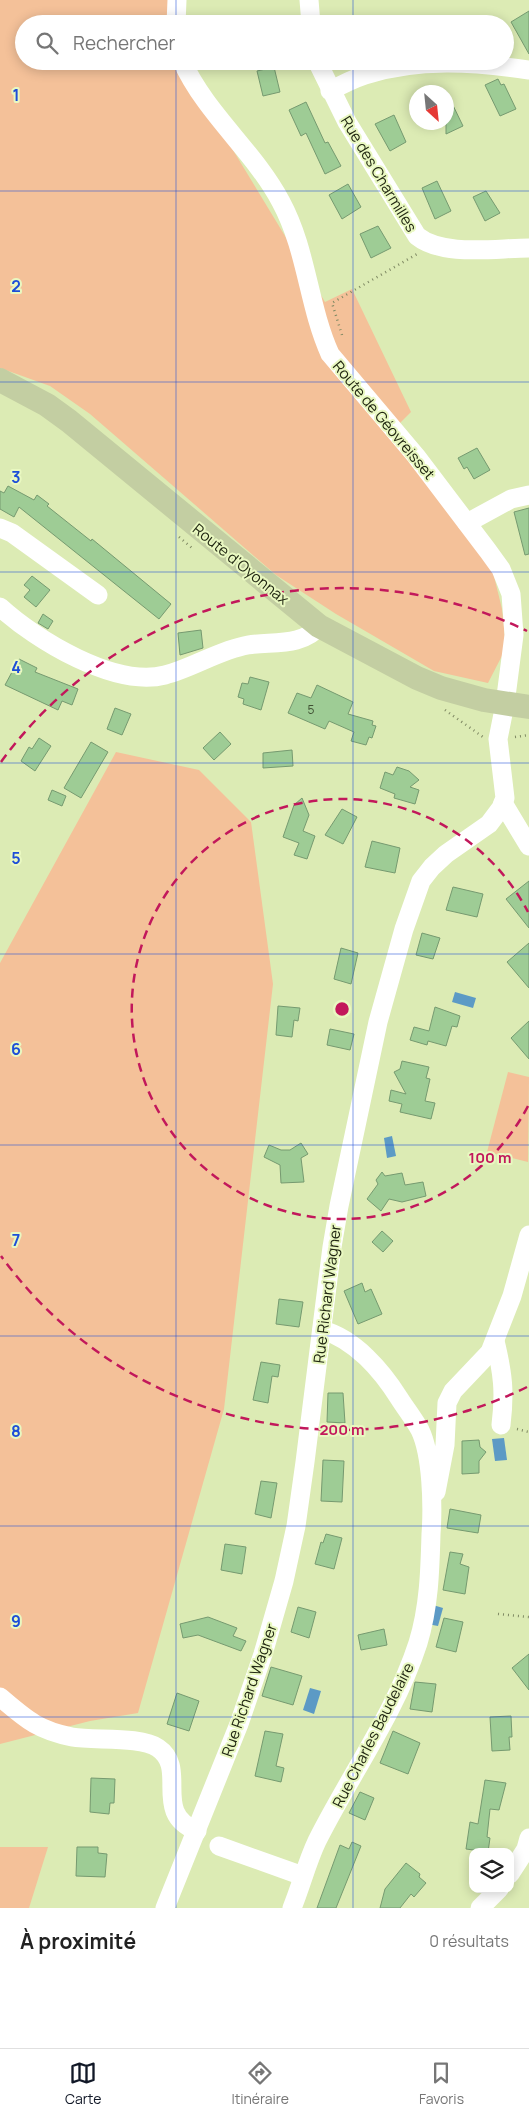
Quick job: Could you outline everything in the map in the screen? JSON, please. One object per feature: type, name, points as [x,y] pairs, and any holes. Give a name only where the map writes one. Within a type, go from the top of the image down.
[{"type":"main road","name":"Route d'Oyonnax","points":[[0,380],[46,405],[69,422],[319,626],[418,678],[463,695],[529,707]]},
{"type":"street","points":[[176,15],[177,0]]},
{"type":"street","points":[[309,0],[310,15]]},
{"type":"street","points":[[514,68],[529,70]]},
{"type":"street","name":"Route de Géovreisset","points":[[187,70],[199,93],[259,170],[282,203],[299,244],[316,317],[330,354],[416,456],[495,560],[511,594],[514,635],[520,652],[505,704]]},
{"type":"street","name":"Rue des Charmilles","points":[[321,70],[330,91],[416,236],[426,244],[444,249],[529,248]]},
{"type":"street","points":[[330,91],[364,75],[388,70]]},
{"type":"street","points":[[467,523],[511,500],[529,495]]},
{"type":"street","points":[[0,528],[12,534],[98,594]]},
{"type":"street","points":[[2,616],[100,668],[143,678],[163,676],[186,669],[245,646],[306,637],[319,626]]},
{"type":"street","points":[[505,704],[498,739],[505,790],[503,803],[529,846]]},
{"type":"street","name":"Rue Richard Wagner","points":[[165,1908],[197,1831],[260,1663],[284,1581],[296,1526],[332,1246],[366,1076],[388,982],[421,882],[432,867],[446,854],[489,824],[503,803]]},
{"type":"street","points":[[432,1507],[445,1445],[447,1402],[453,1391],[480,1366],[495,1341],[512,1296],[529,1235]]},
{"type":"street","name":"Rue Charles Baudelaire","points":[[292,1908],[317,1841],[362,1762],[403,1680],[418,1642],[429,1595],[432,1507],[425,1445],[420,1430],[388,1381],[375,1366],[349,1344],[322,1330]]},
{"type":"street","points":[[495,1341],[503,1372],[504,1405],[501,1426]]},
{"type":"street","points":[[0,1698],[30,1723],[50,1731],[73,1737],[142,1742],[157,1747],[170,1766],[172,1807],[176,1817],[182,1824],[197,1831]]},
{"type":"street","points":[[514,1868],[526,1849],[529,1838]]},
{"type":"street","points":[[219,1846],[303,1876]]},
{"type":"street","points":[[480,1908],[495,1893]]},
{"type":"street","points":[[464,1908],[470,1908]]},
{"type":"path","points":[[343,339],[332,303],[416,256],[426,244]]},
{"type":"path","points":[[498,1614],[529,1617]]},
{"type":"shaded area","points":[[0,0],[173,0],[171,15],[15,15],[15,70],[184,70],[325,302],[352,289],[411,412],[391,432],[492,568],[502,609],[506,648],[488,683],[434,671],[336,614],[276,575],[90,414],[50,386],[0,368]]},
{"type":"shaded area","points":[[116,752],[199,770],[251,822],[273,984],[224,1409],[138,1713],[90,1721],[0,1744],[0,963]]},
{"type":"shaded area","points":[[508,1072],[529,1077],[528,1162],[487,1152]]},
{"type":"shaded area","points":[[0,1847],[48,1847],[29,1908],[0,1908]]},
{"type":"water","points":[[455,992],[476,998],[473,1008],[452,1002]]},
{"type":"water","points":[[392,1136],[396,1156],[387,1158],[384,1138]]},
{"type":"water","points":[[504,1438],[507,1460],[495,1461],[492,1439]]},
{"type":"water","points":[[433,1605],[443,1608],[438,1626],[427,1624]]},
{"type":"water","points":[[310,1688],[321,1691],[314,1714],[303,1710]]},
{"type":"building","points":[[529,11],[529,54],[514,27],[514,20]]},
{"type":"building","points":[[275,70],[280,92],[263,96],[257,71]]},
{"type":"building","points":[[498,79],[501,85],[504,84],[516,109],[500,116],[485,85]]},
{"type":"building","points":[[306,102],[325,143],[328,142],[341,166],[325,174],[306,133],[301,136],[289,110]]},
{"type":"building","points":[[454,107],[463,126],[446,134],[446,130],[454,130]]},
{"type":"building","points":[[394,115],[406,142],[390,151],[375,124]]},
{"type":"building","points":[[437,181],[451,211],[435,219],[422,188]]},
{"type":"building","points":[[348,184],[361,207],[342,219],[329,195]]},
{"type":"building","points":[[486,191],[500,213],[485,221],[473,197]]},
{"type":"building","points":[[378,226],[391,248],[371,258],[360,234]]},
{"type":"building","points":[[477,448],[490,470],[474,479],[467,467],[464,469],[458,458]]},
{"type":"building","points":[[8,486],[34,500],[37,495],[49,504],[47,506],[91,541],[92,539],[171,604],[159,619],[19,507],[14,517],[0,509],[0,491],[4,493]]},
{"type":"building","points":[[529,508],[529,554],[525,555],[514,512]]},
{"type":"building","points":[[32,576],[50,590],[36,607],[24,597],[30,590],[24,585]]},
{"type":"building","points":[[43,614],[53,621],[48,629],[38,623]]},
{"type":"building","points":[[201,630],[203,648],[180,655],[178,633]]},
{"type":"building","points":[[19,659],[37,668],[35,672],[78,689],[72,705],[62,701],[58,710],[5,685]]},
{"type":"building","points":[[250,677],[269,682],[261,710],[243,704],[244,699],[238,697],[242,683],[248,684]]},
{"type":"building","points":[[317,685],[353,702],[348,714],[373,721],[372,725],[376,726],[372,738],[369,737],[366,745],[351,741],[354,732],[329,721],[325,729],[288,713],[297,693],[311,698]]},
{"type":"building","points":[[115,708],[131,714],[122,735],[107,729]]},
{"type":"building","points":[[220,732],[231,744],[214,760],[203,748]]},
{"type":"building","points":[[39,738],[51,746],[35,771],[21,761],[29,747],[32,749]]},
{"type":"building","points":[[91,742],[108,752],[81,798],[64,788]]},
{"type":"building","points":[[292,750],[293,766],[263,768],[263,753]]},
{"type":"building","points":[[397,767],[409,771],[419,780],[410,787],[419,790],[415,804],[394,798],[395,794],[380,788],[385,772],[393,775]]},
{"type":"building","points":[[52,790],[66,796],[62,806],[48,800]]},
{"type":"building","points":[[302,798],[309,815],[303,831],[315,836],[307,859],[294,855],[299,843],[283,837],[294,805]]},
{"type":"building","points":[[342,809],[357,817],[343,844],[325,835]]},
{"type":"building","points":[[372,841],[400,848],[395,873],[365,867]]},
{"type":"building","points":[[529,881],[529,928],[506,899]]},
{"type":"building","points":[[453,887],[483,894],[477,917],[446,910]]},
{"type":"building","points":[[422,933],[440,938],[433,959],[416,955]]},
{"type":"building","points":[[529,943],[529,988],[507,962]]},
{"type":"building","points":[[341,948],[358,953],[351,984],[334,979]]},
{"type":"building","points":[[278,1006],[300,1008],[298,1021],[294,1020],[292,1037],[276,1035]]},
{"type":"building","points":[[435,1007],[460,1016],[457,1027],[452,1026],[446,1046],[428,1041],[427,1045],[410,1040],[414,1027],[429,1031]]},
{"type":"building","points":[[529,1021],[529,1059],[511,1038]]},
{"type":"building","points":[[330,1029],[354,1034],[350,1050],[327,1045]]},
{"type":"building","points":[[402,1061],[429,1067],[426,1078],[430,1079],[425,1101],[435,1103],[431,1119],[400,1112],[402,1104],[389,1101],[391,1090],[406,1094],[394,1072],[400,1069]]},
{"type":"building","points":[[301,1143],[308,1154],[301,1158],[304,1182],[281,1183],[280,1165],[264,1157],[269,1145],[281,1150],[290,1150]]},
{"type":"building","points":[[382,1172],[385,1176],[402,1173],[405,1185],[423,1182],[426,1196],[402,1202],[389,1199],[381,1211],[367,1199],[378,1184],[376,1180]]},
{"type":"building","points":[[382,1231],[393,1241],[383,1252],[372,1242]]},
{"type":"building","points":[[362,1283],[365,1292],[371,1289],[382,1314],[358,1324],[344,1291]]},
{"type":"building","points":[[279,1299],[303,1302],[299,1327],[276,1324]]},
{"type":"building","points":[[261,1362],[280,1365],[278,1377],[272,1376],[268,1403],[253,1400]]},
{"type":"building","points":[[328,1393],[343,1393],[345,1423],[327,1422]]},
{"type":"building","points":[[479,1440],[480,1447],[486,1452],[479,1461],[479,1473],[462,1474],[462,1441]]},
{"type":"building","points":[[323,1460],[344,1461],[342,1502],[321,1501]]},
{"type":"building","points":[[261,1481],[277,1483],[271,1518],[255,1514]]},
{"type":"building","points":[[450,1509],[481,1515],[478,1533],[447,1528]]},
{"type":"building","points":[[326,1534],[342,1538],[334,1569],[315,1564],[321,1542],[323,1543]]},
{"type":"building","points":[[225,1544],[246,1547],[242,1574],[221,1570]]},
{"type":"building","points":[[450,1552],[463,1554],[460,1564],[469,1567],[465,1594],[443,1590]]},
{"type":"building","points":[[298,1607],[316,1612],[309,1638],[291,1632]]},
{"type":"building","points":[[208,1617],[237,1628],[233,1636],[246,1641],[241,1651],[198,1635],[183,1638],[180,1624]]},
{"type":"building","points":[[444,1618],[463,1622],[456,1652],[436,1647]]},
{"type":"building","points":[[384,1629],[387,1645],[361,1650],[358,1635]]},
{"type":"building","points":[[529,1654],[529,1690],[512,1668]]},
{"type":"building","points":[[271,1667],[302,1676],[293,1705],[262,1696]]},
{"type":"building","points":[[415,1682],[436,1684],[432,1712],[410,1709]]},
{"type":"building","points":[[177,1693],[199,1701],[189,1731],[167,1724]]},
{"type":"building","points":[[511,1716],[512,1737],[509,1737],[510,1750],[492,1751],[490,1717]]},
{"type":"building","points":[[265,1731],[283,1734],[276,1766],[284,1768],[281,1782],[255,1776]]},
{"type":"building","points":[[393,1731],[420,1743],[408,1774],[380,1763]]},
{"type":"building","points":[[91,1778],[115,1779],[114,1803],[110,1803],[109,1814],[90,1812]]},
{"type":"building","points":[[485,1780],[506,1783],[499,1810],[490,1809],[487,1837],[490,1838],[489,1848],[466,1849],[470,1822],[478,1824]]},
{"type":"building","points":[[360,1792],[374,1798],[365,1820],[349,1813]]},
{"type":"building","points":[[352,1842],[361,1846],[336,1908],[317,1908],[340,1845],[349,1849]]},
{"type":"building","points":[[77,1847],[98,1847],[98,1853],[107,1854],[105,1877],[76,1876]]},
{"type":"building","points":[[406,1863],[420,1874],[419,1877],[426,1883],[414,1897],[411,1894],[400,1908],[380,1908],[385,1889]]}]
